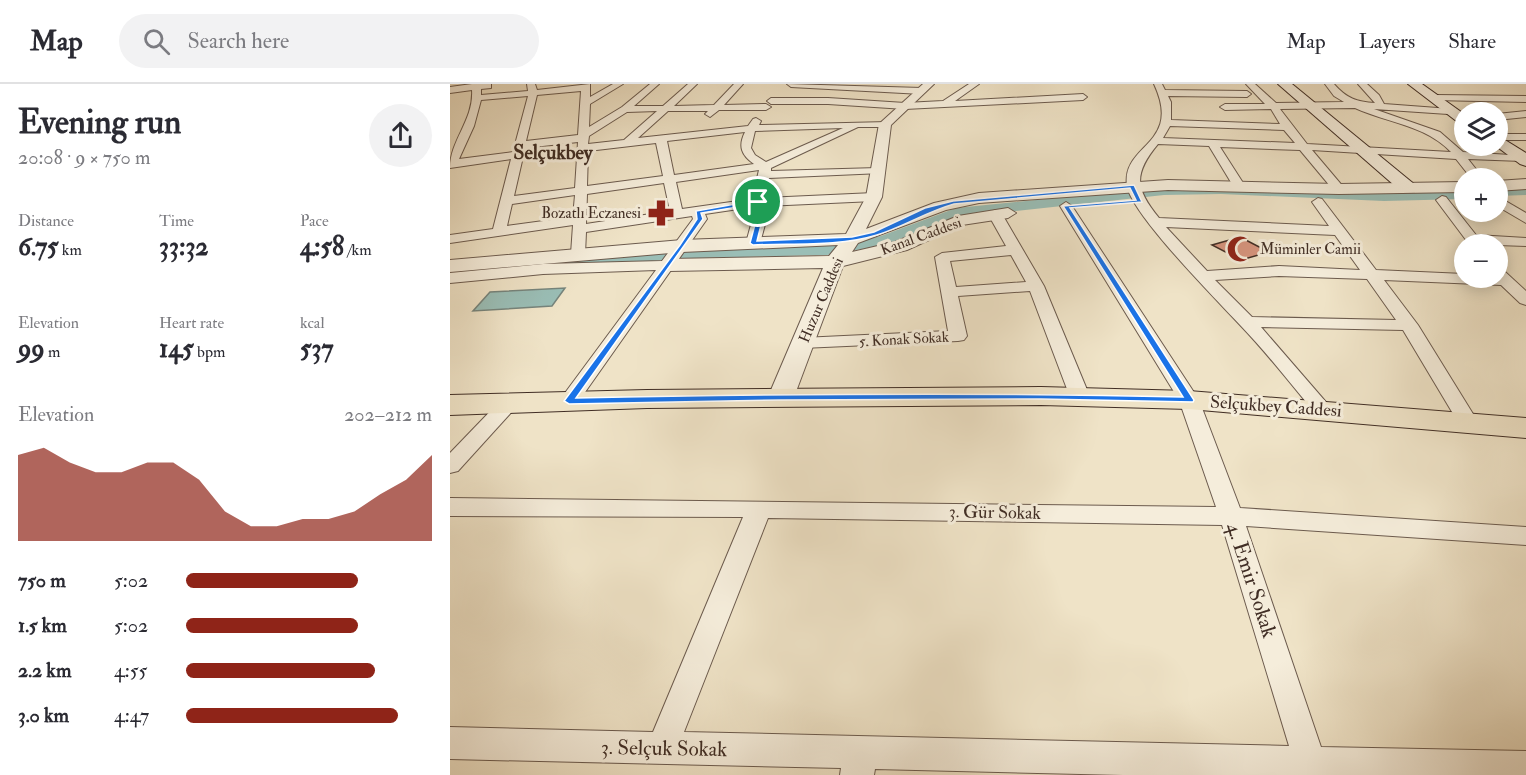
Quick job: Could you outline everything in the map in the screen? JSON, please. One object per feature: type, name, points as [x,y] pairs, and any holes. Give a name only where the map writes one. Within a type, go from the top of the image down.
[{"type":"main road","points":[[1284,84],[1408,188]]},
{"type":"main road","points":[[1414,84],[1436,98],[1454,114]]},
{"type":"main road","points":[[1508,147],[1524,160]]},
{"type":"main road","name":"Selçukbey Caddesi","points":[[450,405],[781,397],[1080,397],[1189,400],[1322,409],[1526,428]]},
{"type":"street","points":[[585,103],[620,84]]},
{"type":"street","points":[[583,141],[655,84]]},
{"type":"street","points":[[626,144],[693,84]]},
{"type":"street","points":[[688,137],[739,84]]},
{"type":"street","points":[[791,84],[925,88]]},
{"type":"street","points":[[945,104],[975,84]]},
{"type":"street","points":[[1210,84],[1225,107],[1245,125]]},
{"type":"street","points":[[1250,84],[1274,107],[1287,127],[1339,189]]},
{"type":"street","points":[[1329,84],[1343,98],[1357,105],[1439,135],[1454,150]]},
{"type":"street","points":[[1362,84],[1376,97],[1380,105]]},
{"type":"street","points":[[450,90],[494,85]]},
{"type":"street","points":[[452,159],[469,124],[476,86]]},
{"type":"street","points":[[473,101],[532,89],[586,86],[578,254]]},
{"type":"street","points":[[452,159],[583,141],[626,144],[751,129],[811,124],[888,122],[925,88]]},
{"type":"street","points":[[1297,94],[1218,93],[1160,88],[1168,123],[1157,141],[1137,163],[1136,193],[1155,222],[1322,409]]},
{"type":"street","points":[[499,232],[532,89]]},
{"type":"street","points":[[625,109],[716,108],[828,101],[905,106],[1083,97],[1075,90]]},
{"type":"street","points":[[1436,98],[1526,99]]},
{"type":"street","points":[[769,104],[888,122]]},
{"type":"street","points":[[765,170],[752,160],[745,147],[746,136],[769,104]]},
{"type":"street","points":[[1225,107],[1380,105],[1448,111]]},
{"type":"street","name":"Huzur Caddesi","points":[[781,397],[842,252],[874,197],[888,122]]},
{"type":"street","points":[[1168,123],[1287,127]]},
{"type":"street","points":[[765,170],[860,124]]},
{"type":"street","points":[[1508,138],[1526,137]]},
{"type":"street","points":[[661,140],[677,215]]},
{"type":"street","points":[[1157,141],[1454,155]]},
{"type":"street","points":[[1212,143],[1239,186]]},
{"type":"street","points":[[1472,156],[1524,160]]},
{"type":"street","points":[[506,201],[671,179],[765,170],[878,171]]},
{"type":"street","points":[[753,243],[760,217],[758,202],[765,170]]},
{"type":"street","points":[[1508,185],[1526,184]]},
{"type":"street","name":"Kanal Caddesi","points":[[450,266],[682,246],[753,243],[842,252],[927,209],[953,202],[1239,186],[1339,189],[1454,187]]},
{"type":"street","name":"Kanal Caddesi","points":[[450,278],[543,269],[669,265],[901,246],[958,221],[995,214],[1066,206],[1136,193],[1318,202],[1454,200]]},
{"type":"street","points":[[450,239],[499,232],[677,215],[758,202],[874,197]]},
{"type":"street","points":[[1508,199],[1526,198]]},
{"type":"street","points":[[1442,200],[1468,234]]},
{"type":"street","points":[[1318,202],[1409,325],[1468,422]]},
{"type":"street","name":"4. Emir Sokak","points":[[1066,206],[1189,400],[1231,516],[1311,762]]},
{"type":"street","points":[[1508,207],[1526,219]]},
{"type":"street","points":[[569,401],[682,246],[700,219],[698,212]]},
{"type":"street","points":[[995,214],[1036,286],[1080,397]]},
{"type":"street","points":[[1155,222],[1340,231]]},
{"type":"street","points":[[1508,242],[1526,242]]},
{"type":"street","name":"5. Konak Sokak","points":[[802,344],[958,336],[951,292],[942,257],[1015,250]]},
{"type":"street","points":[[1203,276],[1279,271],[1454,275]]},
{"type":"street","points":[[1508,283],[1526,300]]},
{"type":"street","points":[[951,292],[1036,286]]},
{"type":"street","points":[[1246,322],[1409,325]]},
{"type":"street","points":[[450,466],[510,402]]},
{"type":"street","name":"3. Gür Sokak","points":[[450,507],[1231,516],[1526,536]]},
{"type":"street","points":[[662,748],[759,509]]},
{"type":"street","name":"3. Selçuk Sokak","points":[[450,743],[662,748],[859,764],[1246,768],[1311,762],[1526,768]]},
{"type":"water","points":[[565,288],[552,306],[473,311],[490,292]]},
{"type":"building","name":"Müminler Camii","points":[[1240,237],[1269,252],[1241,260],[1212,245]]},
{"type":"waterway","points":[[555,262],[700,253],[827,250],[885,240],[956,213],[1164,191],[1221,190],[1384,196],[1454,194]]},
{"type":"waterway","points":[[1508,192],[1526,191]]},
{"type":"place","name":"Bozatlı Eczanesi","points":[[661,213]]},
{"type":"place","name":"Müminler Camii","points":[[1240,249]]},
{"type":"district","name":"Selçukbey","points":[[553,152]]},
{"type":"route","points":[[1132,186],[1140,201],[1066,206],[1189,400],[1041,396],[569,401],[682,246],[700,219],[698,212],[758,202],[760,217],[753,243],[852,239],[876,233],[927,209],[979,198],[1132,186]]}]
